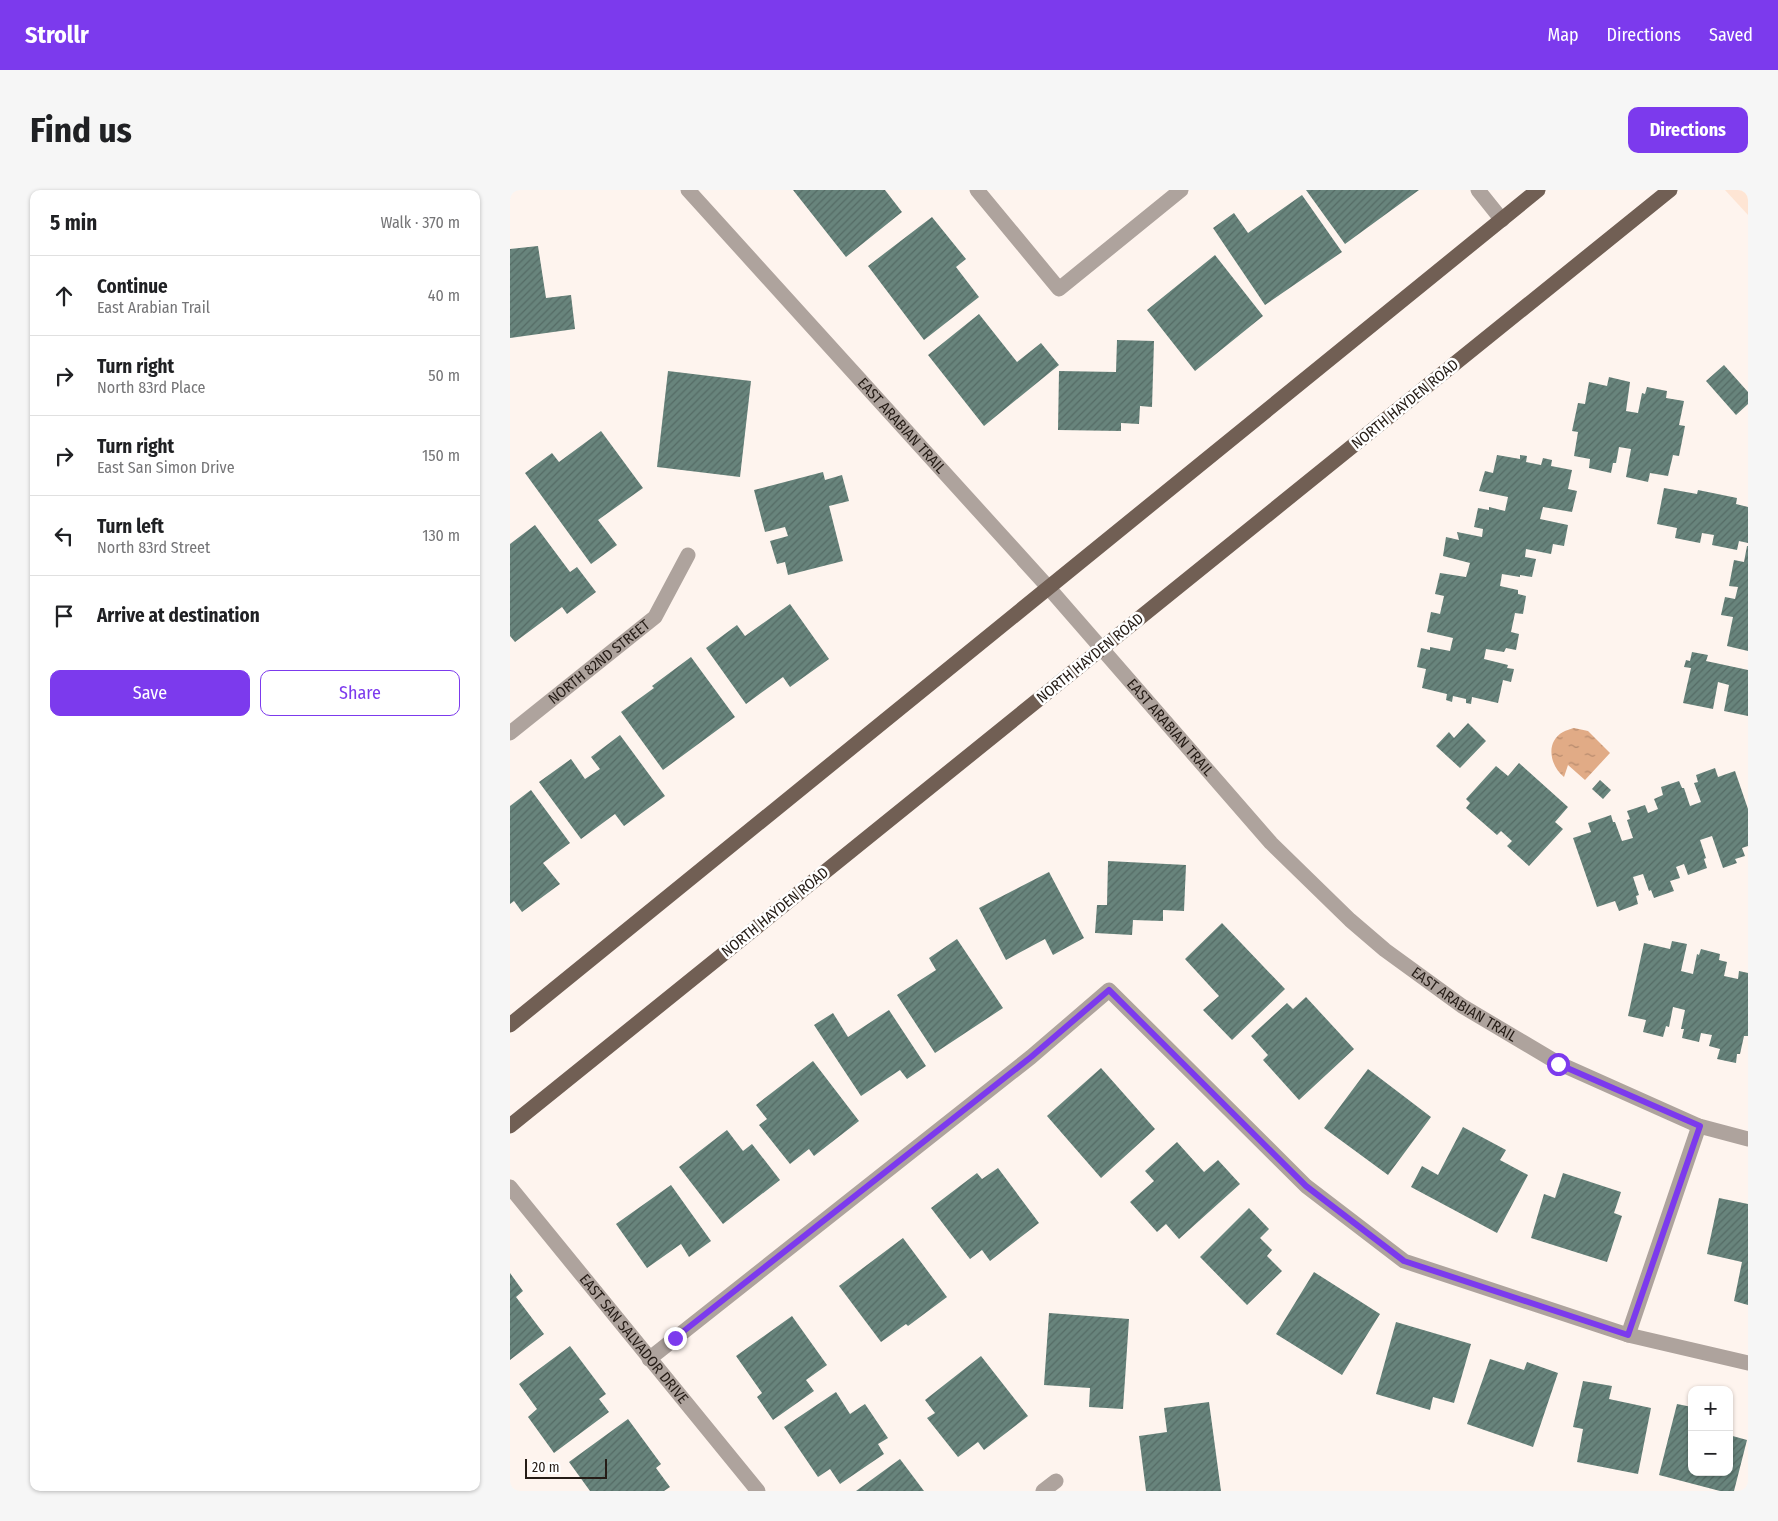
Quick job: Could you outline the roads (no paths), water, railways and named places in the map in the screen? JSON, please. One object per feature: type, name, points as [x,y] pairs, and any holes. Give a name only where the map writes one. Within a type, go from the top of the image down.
[{"type":"main road","points":[[510,1025],[1538,190]]},
{"type":"main road","name":"NORTH HAYDEN ROAD","points":[[510,1126],[1670,190]]},
{"type":"street","name":"EAST ARABIAN TRAIL","points":[[688,190],[1048,587],[1271,843],[1350,920],[1385,950],[1462,1006],[1558,1064],[1700,1126],[1748,1139]]},
{"type":"street","points":[[977,190],[1060,289],[1181,190]]},
{"type":"street","points":[[1478,190],[1502,220]]},
{"type":"street","name":"NORTH 82ND STREET","points":[[510,733],[655,617],[688,555]]},
{"type":"street","points":[[649,1359],[1031,1057],[1109,990],[1306,1186],[1404,1261],[1628,1335],[1748,1363]]},
{"type":"street","points":[[1628,1335],[1700,1126]]},
{"type":"street","name":"EAST SAN SALVADOR DRIVE","points":[[510,1187],[758,1491]]},
{"type":"street","points":[[1043,1491],[1056,1481]]},
{"type":"water","points":[[1574,728],[1588,731],[1610,753],[1585,780],[1568,765],[1564,777],[1555,767],[1553,761],[1552,748],[1557,736]]}]
